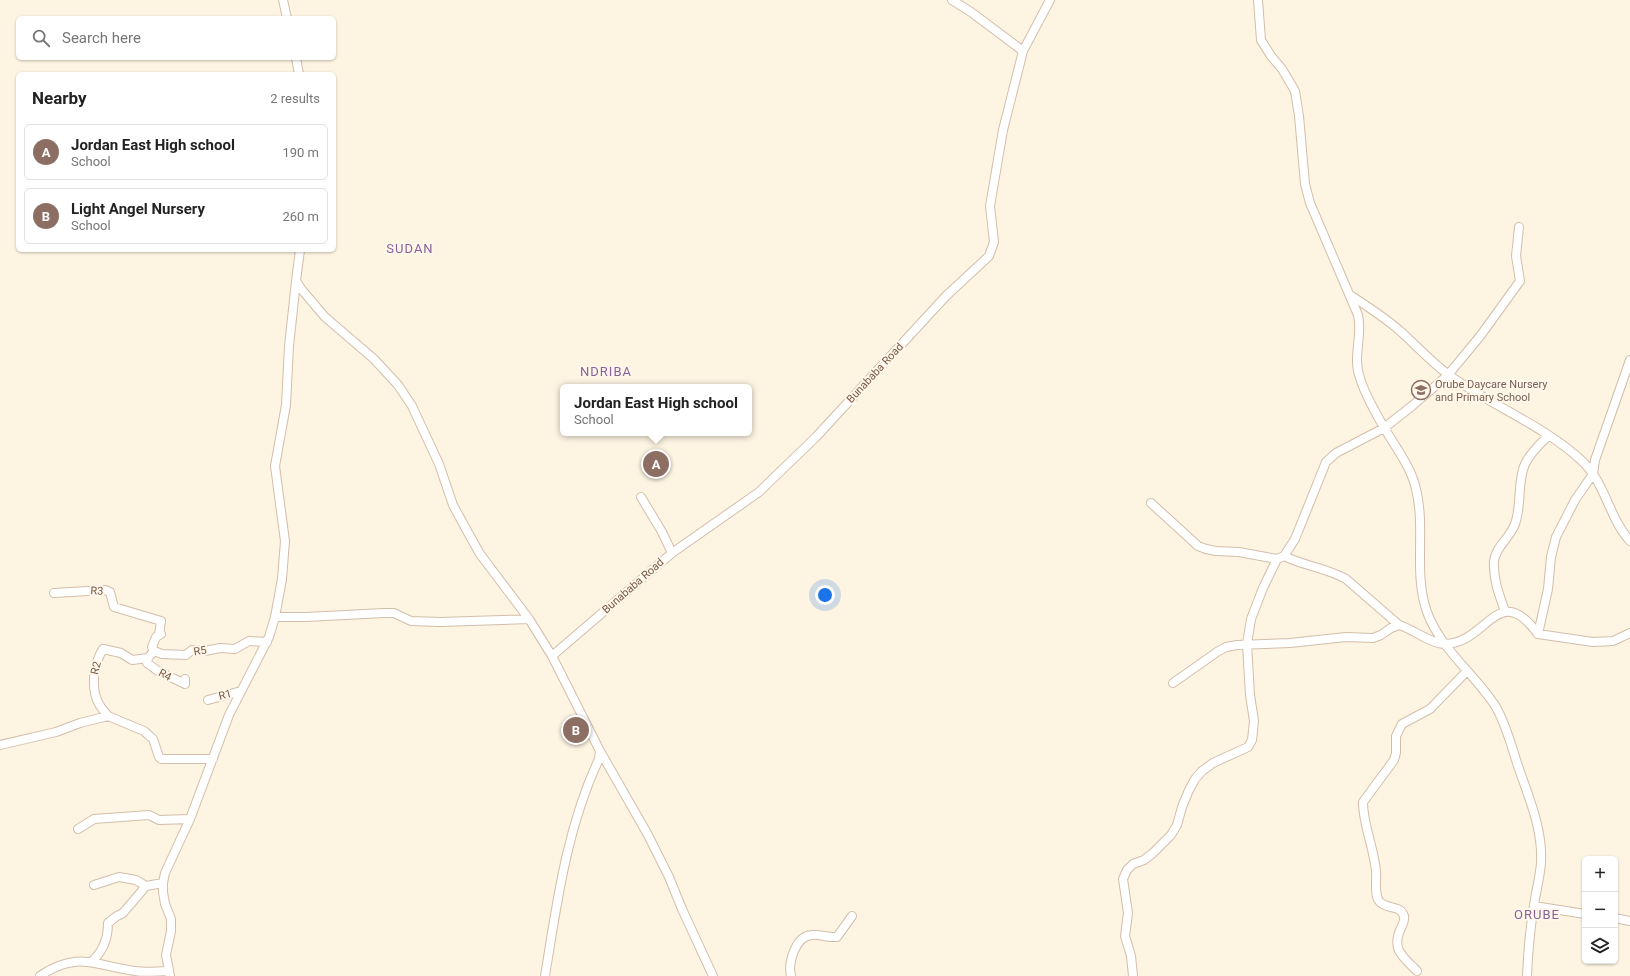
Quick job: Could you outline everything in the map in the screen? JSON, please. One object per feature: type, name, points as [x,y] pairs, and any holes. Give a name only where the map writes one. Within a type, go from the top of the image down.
[{"type":"street","points":[[283,0],[287,16]]},
{"type":"street","points":[[952,0],[971,12],[1023,51]]},
{"type":"street","name":"Bunababa Road","points":[[552,656],[672,553],[759,492],[816,437],[946,296],[989,256],[994,242],[990,206],[1000,145],[1023,51],[1050,0]]},
{"type":"street","points":[[1258,0],[1261,40],[1271,56],[1282,69],[1295,91],[1299,116],[1305,184],[1310,203],[1350,295],[1360,322],[1356,359],[1357,371],[1384,428],[1407,466],[1416,489],[1419,505],[1422,593],[1427,612],[1444,644],[1489,697],[1507,730],[1536,816],[1541,849],[1541,865],[1534,906],[1527,976]]},
{"type":"street","points":[[296,60],[299,72]]},
{"type":"street","points":[[1134,976],[1131,956],[1124,936],[1128,913],[1123,878],[1127,870],[1133,864],[1144,860],[1171,835],[1177,825],[1189,790],[1202,770],[1248,746],[1252,740],[1254,726],[1250,695],[1248,644],[1254,610],[1263,588],[1281,558],[1295,539],[1326,462],[1336,453],[1366,439],[1384,428],[1412,406],[1448,375],[1481,335],[1520,282],[1516,256],[1519,227]]},
{"type":"street","points":[[40,976],[50,970],[81,960],[136,972],[153,974],[169,973],[166,955],[171,930],[171,920],[165,904],[163,883],[165,873],[190,819],[229,715],[267,642],[275,617],[282,579],[285,542],[275,466],[286,405],[289,346],[300,252]]},
{"type":"street","points":[[296,281],[326,317],[374,359],[398,385],[412,406],[440,464],[453,505],[480,554],[528,619],[552,656],[600,751],[648,834],[666,870],[713,976]]},
{"type":"street","points":[[1350,295],[1389,321],[1448,375],[1478,395],[1564,445],[1583,461],[1593,474],[1621,530],[1630,541]]},
{"type":"street","points":[[1538,634],[1548,589],[1551,557],[1556,537],[1575,500],[1593,474],[1595,460],[1630,360]]},
{"type":"street","points":[[1506,611],[1495,579],[1495,554],[1515,526],[1518,516],[1524,464],[1530,455],[1548,436]]},
{"type":"street","points":[[1583,461],[1595,460]]},
{"type":"street","points":[[641,497],[662,532],[672,553]]},
{"type":"street","points":[[1151,503],[1198,546],[1206,549],[1281,558],[1338,574],[1346,579],[1399,625],[1444,644],[1465,638],[1506,611],[1516,612],[1524,618],[1538,634],[1593,642],[1613,641],[1630,633]]},
{"type":"street","name":"R3","points":[[54,593],[105,590],[110,592],[114,607],[161,621],[159,628],[160,634],[153,642],[152,647],[154,651]]},
{"type":"street","points":[[275,617],[394,613],[411,621],[440,622],[528,619]]},
{"type":"street","points":[[1173,683],[1217,652],[1237,645],[1290,643],[1346,637],[1372,638],[1381,635],[1391,628],[1399,625]]},
{"type":"street","name":"R5","points":[[154,651],[162,654],[186,655],[192,650],[205,651],[220,648],[234,649],[249,641],[267,642]]},
{"type":"street","name":"R2","points":[[108,716],[99,704],[94,686],[93,676],[99,655],[104,650],[121,653],[132,660],[148,658]]},
{"type":"street","points":[[148,658],[154,651]]},
{"type":"street","name":"R4","points":[[148,658],[147,663],[158,671],[184,684],[184,679]]},
{"type":"street","points":[[1417,971],[1397,949],[1396,943],[1405,920],[1403,914],[1395,907],[1383,904],[1378,898],[1374,851],[1364,817],[1363,802],[1394,760],[1396,753],[1396,736],[1402,724],[1430,709],[1467,671]]},
{"type":"street","name":"R1","points":[[208,700],[241,691]]},
{"type":"street","points":[[0,744],[56,732],[80,723],[108,716],[144,731],[153,738],[161,759],[213,759]]},
{"type":"street","points":[[545,976],[554,918],[574,825],[599,759],[600,751]]},
{"type":"street","points":[[78,829],[94,819],[149,815],[159,820],[190,819]]},
{"type":"street","points":[[94,885],[119,877],[136,880],[146,886]]},
{"type":"street","points":[[91,962],[100,955],[103,949],[108,931],[108,924],[116,916],[123,913],[146,886],[163,883]]},
{"type":"street","points":[[1534,906],[1582,914]]},
{"type":"street","points":[[791,976],[790,966],[801,940],[811,935],[837,937],[852,916]]},
{"type":"street","points":[[1618,919],[1630,921]]},
{"type":"street","points":[[153,974],[166,955]]},
{"type":"place","name":"Orube Daycare Nursery and Primary School","points":[[1421,390]]},
{"type":"place","name":"Jordan East High school","points":[[656,464]]},
{"type":"place","name":"Light Angel Nursery","points":[[576,730]]},
{"type":"district","name":"SUDAN","points":[[410,248]]},
{"type":"district","name":"NDRIBA","points":[[606,371]]},
{"type":"district","name":"ORUBE","points":[[1537,914]]}]
